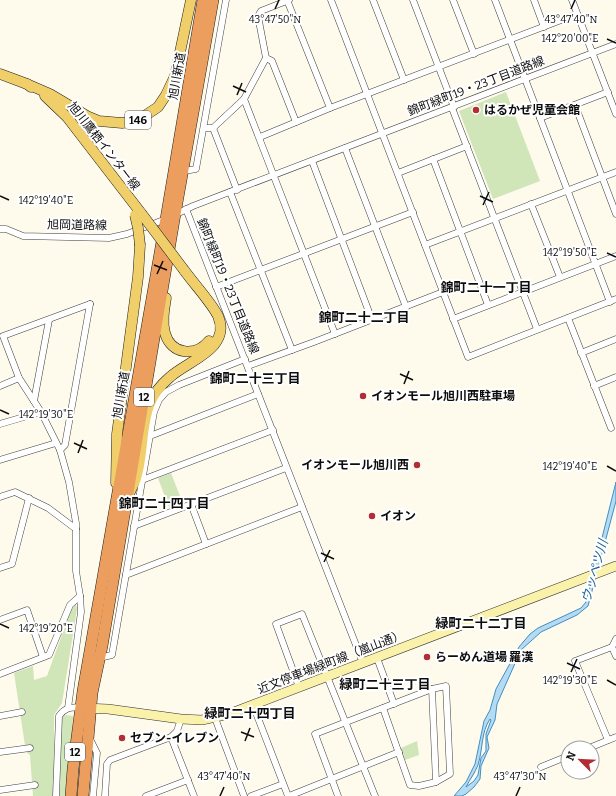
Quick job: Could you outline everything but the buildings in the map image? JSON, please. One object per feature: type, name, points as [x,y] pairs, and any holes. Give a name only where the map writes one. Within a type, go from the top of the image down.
[{"type":"highway","name":"旭川新道","points":[[83,796],[88,736],[86,708],[115,509],[170,216],[203,0]]},
{"type":"highway","name":"旭川新道","points":[[71,796],[73,769],[86,708],[104,638],[172,233],[170,216],[184,171],[213,0]]},
{"type":"main road","name":"146","points":[[27,84],[50,94],[87,116],[99,121],[122,123],[137,121],[158,107],[166,95],[175,76],[191,0]]},
{"type":"main road","name":"旭川鷹栖インター線","points":[[0,74],[27,84],[48,98],[67,117],[125,194],[138,214]]},
{"type":"main road","name":"146","points":[[115,509],[117,434],[138,277],[140,245],[138,214]]},
{"type":"main road","name":"146","points":[[126,501],[136,478],[146,419],[150,404],[155,394],[170,376],[207,353],[215,344],[221,327],[219,318],[213,306],[138,214]]},
{"type":"main road","name":"146","points":[[172,233],[170,271],[163,319],[165,333],[169,342],[176,348],[184,351],[196,351],[209,342],[214,333],[215,322],[211,310],[203,295]]},
{"type":"main road","name":"近文停車場緑町線（嵐山通）","points":[[86,708],[181,719],[202,720],[215,718],[328,677],[615,566]]},
{"type":"street","points":[[184,171],[196,169],[226,0]]},
{"type":"street","points":[[204,128],[213,128],[244,99],[266,58],[258,16],[261,11],[288,0],[330,108]]},
{"type":"street","points":[[331,0],[468,356],[613,300],[596,264],[495,0]]},
{"type":"street","points":[[373,0],[404,80]]},
{"type":"street","points":[[413,0],[537,329]]},
{"type":"street","points":[[453,0],[474,54]]},
{"type":"street","points":[[534,0],[544,27]]},
{"type":"street","points":[[572,0],[616,114]]},
{"type":"street","points":[[260,137],[330,108],[439,68],[577,14]]},
{"type":"street","name":"錦町緑町19・23丁目道路線","points":[[170,216],[616,44]]},
{"type":"street","points":[[266,58],[272,61],[296,122]]},
{"type":"street","points":[[540,118],[608,92]]},
{"type":"street","points":[[244,99],[335,334]]},
{"type":"street","points":[[575,105],[616,214]]},
{"type":"street","points":[[213,128],[237,190]]},
{"type":"street","points":[[398,173],[467,146]]},
{"type":"street","points":[[345,148],[406,307]]},
{"type":"street","points":[[432,159],[488,305]]},
{"type":"street","points":[[312,161],[372,320]]},
{"type":"street","points":[[426,245],[616,172]]},
{"type":"street","points":[[230,192],[292,350]]},
{"type":"street","points":[[531,204],[560,277]]},
{"type":"street","name":"錦町緑町19・23丁目道路線","points":[[186,209],[363,663]]},
{"type":"street","points":[[216,287],[413,212]]},
{"type":"street","name":"旭岡道路線","points":[[0,228],[24,236],[109,238],[127,234],[170,216]]},
{"type":"street","points":[[453,319],[616,256]]},
{"type":"street","points":[[248,366],[443,292]]},
{"type":"street","points":[[60,450],[65,445],[90,304],[3,336],[3,348],[19,378],[34,401],[60,450],[69,482],[76,529],[76,571],[81,612],[68,708]]},
{"type":"street","points":[[568,318],[611,428]]},
{"type":"street","points":[[34,401],[49,320]]},
{"type":"street","points":[[581,353],[616,339]]},
{"type":"street","points":[[99,658],[112,655],[154,412],[159,400],[166,392],[179,385],[245,359]]},
{"type":"street","points":[[594,386],[616,377]]},
{"type":"street","points":[[0,386],[19,378]]},
{"type":"street","points":[[150,436],[258,394]]},
{"type":"street","points":[[0,424],[40,412]]},
{"type":"street","points":[[142,480],[273,430]]},
{"type":"street","points":[[0,460],[56,443]]},
{"type":"street","points":[[134,526],[286,468]]},
{"type":"street","points":[[0,497],[15,492],[48,508],[76,529]]},
{"type":"street","points":[[0,568],[12,564],[29,498]]},
{"type":"street","points":[[191,504],[206,544]]},
{"type":"street","points":[[126,574],[302,507]]},
{"type":"street","points":[[0,672],[49,655],[70,605],[80,596]]},
{"type":"street","points":[[0,620],[27,610],[43,657]]},
{"type":"street","points":[[299,687],[276,624],[302,614],[375,796]]},
{"type":"street","points":[[608,740],[575,661],[612,646],[616,639]]},
{"type":"street","points":[[612,646],[616,656]]},
{"type":"street","points":[[377,658],[394,704]]},
{"type":"street","points":[[338,796],[315,734],[345,722],[383,708],[394,704],[432,690],[446,686],[450,774],[436,782],[419,786],[410,785],[383,708]]},
{"type":"street","points":[[432,690],[436,782]]},
{"type":"street","points":[[253,705],[288,796],[332,780],[399,752]]},
{"type":"street","points":[[56,796],[59,716],[62,711],[68,708],[86,708]]},
{"type":"street","points":[[0,716],[22,712]]},
{"type":"street","points":[[215,718],[244,796]]},
{"type":"street","points":[[105,796],[107,764],[110,760],[171,737],[177,730],[181,719]]},
{"type":"street","points":[[88,736],[97,753],[93,796]]},
{"type":"street","points":[[171,737],[194,796]]},
{"type":"street","points":[[600,743],[616,737]]},
{"type":"street","points":[[0,752],[30,748]]},
{"type":"street","points":[[541,767],[560,759]]},
{"type":"street","points":[[146,796],[188,780]]},
{"type":"street","points":[[251,796],[268,793],[283,784]]},
{"type":"street","points":[[0,790],[35,785]]},
{"type":"green space","points":[[506,92],[540,181],[493,199],[459,111]]},
{"type":"green space","points":[[171,473],[183,504],[170,510],[158,478]]},
{"type":"green space","points":[[76,604],[77,609],[62,703],[54,715],[54,796],[33,796],[30,755],[26,752],[14,673],[33,666],[34,680],[47,676],[71,610]]},
{"type":"green space","points":[[66,715],[73,716],[68,796],[59,796],[60,719]]},
{"type":"green space","points":[[417,741],[419,755],[405,760],[401,748]]},
{"type":"water","name":"ウッペツ川","points":[[616,482],[616,501],[588,606],[577,615],[541,632],[521,650],[497,704],[495,720],[487,737],[489,748],[481,766],[480,779],[466,794],[462,796],[454,796],[466,782],[475,764],[484,721],[490,710],[496,689],[519,647],[530,634],[538,628],[581,608],[586,602]],"holes":[[[490,719],[491,720],[486,734],[486,751],[481,758],[478,775],[474,781],[466,787],[478,765],[485,729]]]},
{"type":"place","name":"はるかぜ児童会館","points":[[476,110]]},
{"type":"place","name":"イオンモール旭川西駐車場","points":[[363,396]]},
{"type":"place","name":"イオンモール旭川西","points":[[417,465]]},
{"type":"place","name":"イオン","points":[[372,516]]},
{"type":"place","name":"らーめん道場 羅漢","points":[[427,657]]},
{"type":"place","name":"セブン-イレブン","points":[[122,738]]},
{"type":"district","name":"錦町二十一丁目","points":[[486,287]]},
{"type":"district","name":"錦町二十二丁目","points":[[364,317]]},
{"type":"district","name":"錦町二十三丁目","points":[[255,378]]},
{"type":"district","name":"錦町二十四丁目","points":[[164,503]]},
{"type":"district","name":"緑町二十二丁目","points":[[481,623]]},
{"type":"district","name":"緑町二十三丁目","points":[[385,684]]},
{"type":"district","name":"緑町二十四丁目","points":[[250,713]]}]
